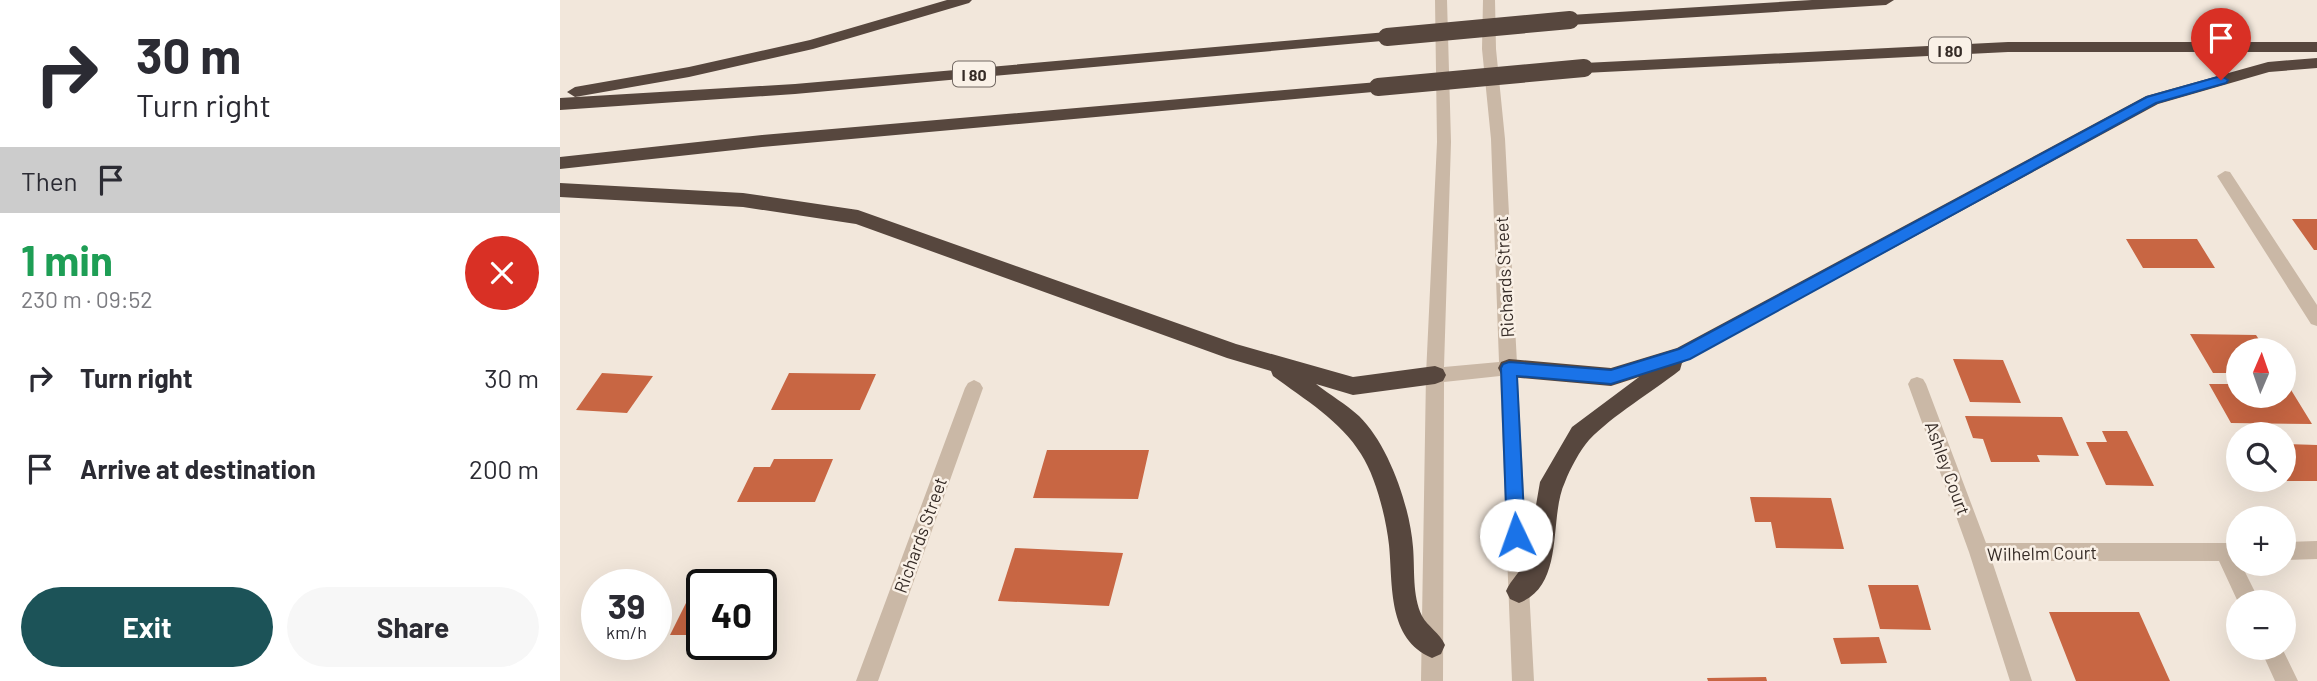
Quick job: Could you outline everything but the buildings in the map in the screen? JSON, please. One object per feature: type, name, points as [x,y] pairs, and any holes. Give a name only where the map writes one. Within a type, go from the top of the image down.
[{"type":"highway","points":[[560,94],[689,72],[813,44],[964,0]]},
{"type":"highway","name":"I 80","points":[[560,104],[809,88],[1570,20],[1886,0]]},
{"type":"highway","name":"I 80","points":[[560,163],[762,141],[1584,68],[2008,47],[2317,47]]},
{"type":"highway","points":[[1519,591],[1533,576],[1539,557],[1552,482],[1580,434],[1684,354],[2152,100],[2268,67],[2317,63]]},
{"type":"highway","points":[[560,190],[743,200],[858,218],[1234,352],[1353,386],[1435,375]]},
{"type":"highway","points":[[1509,368],[1611,377],[1684,354]]},
{"type":"highway","points":[[1271,362],[1350,423],[1372,450],[1394,507],[1401,545],[1403,592],[1412,624],[1432,645]]},
{"type":"street","points":[[1432,681],[1435,375],[1444,142],[1441,0]]},
{"type":"street","name":"Richards Street","points":[[1489,0],[1489,49],[1498,139],[1522,681]]},
{"type":"street","points":[[2225,176],[2317,319]]},
{"type":"street","points":[[1435,375],[1509,368]]},
{"type":"street","name":"Ashley Court","points":[[1917,384],[1979,552]]},
{"type":"street","name":"Richards Street","points":[[867,681],[974,388]]},
{"type":"street","points":[[2296,551],[2317,550]]},
{"type":"street","name":"Wilhelm Court","points":[[2021,681],[1979,552],[2226,552]]},
{"type":"street","points":[[2277,660],[2287,681]]},
{"type":"route","points":[[1516,535],[1509,368],[1611,377],[1684,354],[2152,100],[2221,80]]}]
